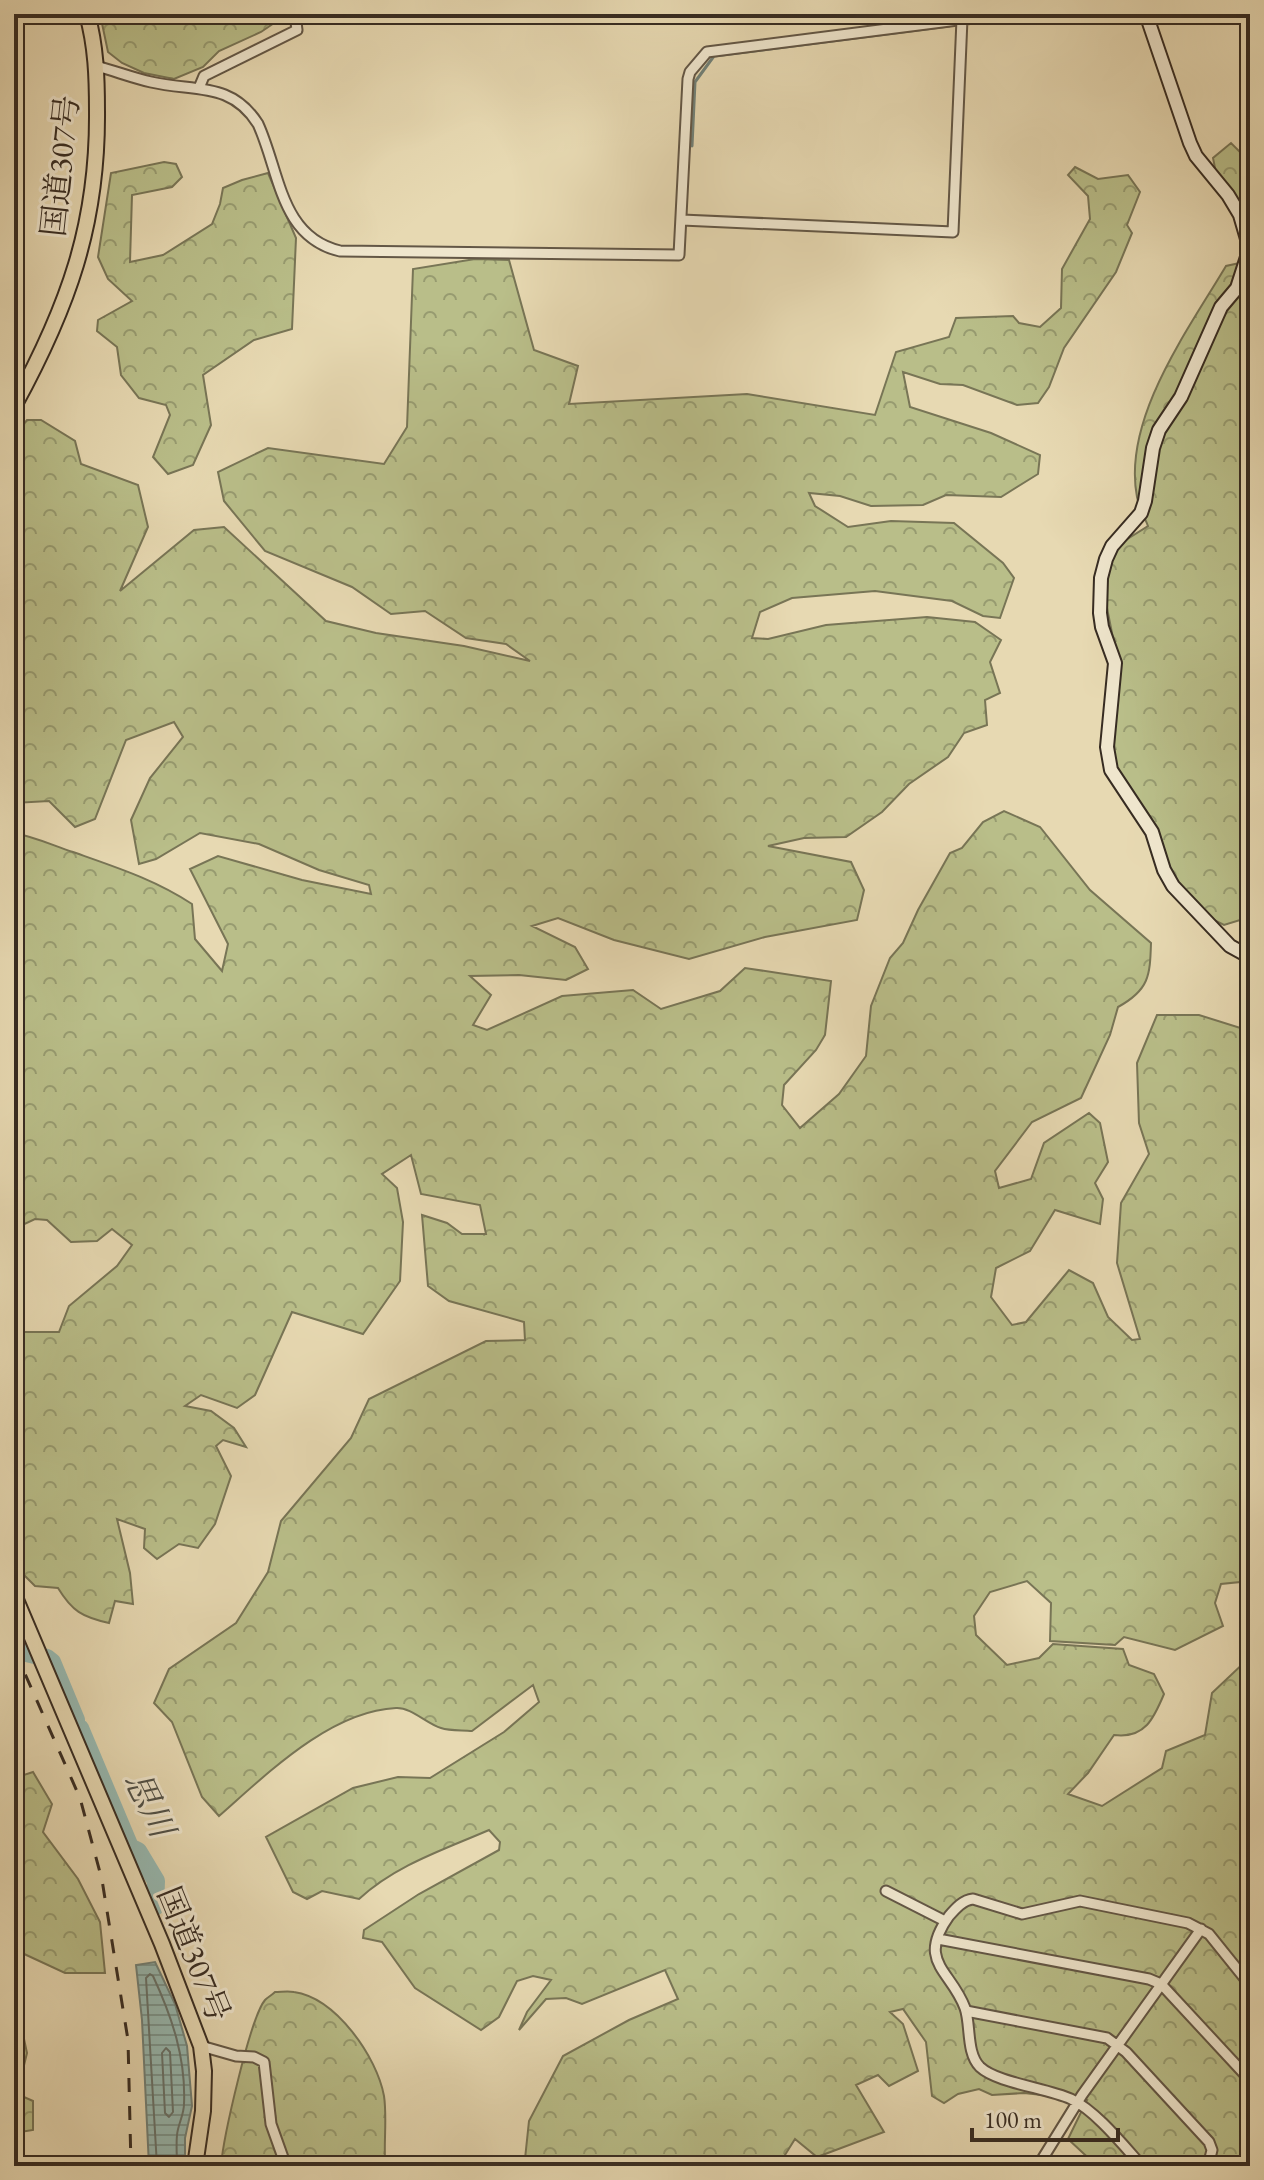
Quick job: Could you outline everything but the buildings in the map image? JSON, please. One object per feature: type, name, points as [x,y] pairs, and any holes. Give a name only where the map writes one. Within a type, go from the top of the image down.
[{"type":"highway","name":"国道307号","points":[[14,406],[51,336],[70,290],[83,244],[97,139],[96,66],[87,14]]},
{"type":"highway","name":"国道307号","points":[[14,1595],[162,1944],[201,2046],[203,2111],[195,2166]]},
{"type":"main road","points":[[1146,14],[1190,143],[1202,164],[1228,195],[1243,222],[1247,257],[1237,288],[1221,307],[1181,397],[1159,430],[1141,513],[1112,546],[1106,559],[1101,578],[1100,613],[1115,663],[1108,715],[1108,757],[1117,781],[1152,832],[1164,870],[1173,886],[1230,946],[1250,957]]},
{"type":"street","points":[[199,88],[204,76],[297,30],[295,14]]},
{"type":"street","points":[[96,66],[153,83],[199,88],[230,96],[250,111],[264,138],[291,215],[306,236],[326,248],[340,251],[679,255],[688,79],[707,52],[1005,14]]},
{"type":"street","points":[[682,220],[953,232],[962,19]]},
{"type":"street","points":[[14,1862],[18,1873],[14,1875]]},
{"type":"street","points":[[886,1891],[945,1921]]},
{"type":"street","points":[[1142,2166],[1077,2103],[981,2068],[973,2053],[966,2011],[936,1962],[935,1951],[945,1921],[955,1908],[973,1899],[1022,1914],[1080,1901],[1188,1923],[1201,1929],[1218,1944],[1250,1985]]},
{"type":"street","points":[[1038,2166],[1077,2103],[1201,1929]]},
{"type":"street","points":[[938,1939],[1149,1979],[1161,1984],[1250,2080]]},
{"type":"street","points":[[966,2011],[1107,2038],[1118,2044],[1209,2142],[1212,2150],[1208,2166]]},
{"type":"street","points":[[201,2046],[264,2062],[271,2124],[286,2166]]},
{"type":"green space","points":[[100,14],[280,14],[280,19],[261,32],[219,51],[203,67],[174,79],[144,73],[122,63],[108,52]]},
{"type":"green space","points":[[1250,92],[1250,236],[1216,173],[1213,158],[1231,143],[1242,154]]},
{"type":"green space","points":[[164,162],[176,164],[182,177],[172,187],[132,195],[130,262],[163,255],[212,224],[223,188],[268,173],[296,238],[292,329],[254,340],[203,375],[211,425],[193,465],[168,474],[153,457],[170,415],[166,405],[139,398],[121,375],[117,347],[97,331],[98,320],[132,301],[108,279],[98,257],[111,173]]},
{"type":"green space","points":[[1075,167],[1098,179],[1128,175],[1140,192],[1127,225],[1132,233],[1116,272],[1064,348],[1049,387],[1038,403],[1017,405],[963,385],[940,384],[903,372],[910,407],[991,433],[1040,455],[1038,474],[1001,497],[946,495],[923,505],[871,506],[840,496],[809,493],[815,506],[848,527],[891,521],[954,523],[1003,563],[1014,578],[1000,618],[983,616],[952,601],[875,591],[792,598],[760,612],[752,638],[768,639],[826,625],[927,617],[975,622],[1001,640],[990,662],[1000,693],[985,700],[987,725],[964,733],[948,757],[909,784],[882,812],[846,837],[804,838],[768,846],[851,862],[864,890],[857,920],[765,937],[689,959],[614,940],[558,918],[532,926],[575,947],[588,969],[566,980],[519,975],[470,976],[491,995],[473,1025],[487,1030],[562,996],[633,990],[661,1009],[720,991],[745,968],[831,981],[825,1035],[816,1050],[784,1085],[782,1105],[800,1128],[839,1094],[866,1056],[871,1006],[890,958],[903,943],[950,853],[962,848],[983,822],[1004,811],[1040,827],[1090,890],[1151,943],[1150,965],[1142,988],[1118,1007],[1110,1035],[1081,1098],[1032,1122],[995,1171],[999,1188],[1031,1179],[1044,1143],[1089,1113],[1100,1123],[1108,1162],[1095,1183],[1103,1199],[1100,1224],[1055,1210],[1030,1251],[996,1268],[991,1297],[1012,1325],[1026,1322],[1069,1270],[1093,1283],[1108,1317],[1132,1340],[1140,1339],[1117,1263],[1121,1203],[1149,1154],[1139,1123],[1137,1063],[1157,1015],[1199,1015],[1250,1031],[1250,1581],[1221,1584],[1215,1603],[1223,1626],[1175,1650],[1124,1637],[1115,1645],[1050,1641],[1051,1603],[1027,1581],[990,1592],[974,1616],[976,1635],[1007,1665],[1039,1658],[1053,1644],[1123,1649],[1129,1665],[1154,1674],[1164,1694],[1152,1719],[1133,1734],[1114,1735],[1088,1773],[1068,1794],[1102,1806],[1162,1768],[1166,1751],[1205,1735],[1212,1693],[1250,1657],[1250,2166],[1149,2166],[1125,2158],[1115,2166],[1097,2166],[1068,2139],[1087,2100],[1024,2093],[992,2095],[979,2089],[958,2094],[944,2103],[932,2096],[926,2042],[903,2009],[890,2012],[903,2024],[918,2071],[889,2086],[878,2075],[856,2085],[884,2132],[817,2157],[795,2139],[778,2166],[556,2166],[550,2158],[525,2159],[529,2121],[563,2056],[629,2020],[678,1999],[665,1970],[582,2004],[566,1998],[546,1999],[519,2030],[527,2012],[551,1980],[533,1976],[517,1981],[499,2017],[481,2030],[415,1988],[382,1942],[363,1938],[364,1930],[419,1894],[499,1850],[500,1842],[489,1830],[404,1868],[359,1899],[322,1891],[307,1899],[293,1892],[266,1837],[353,1788],[398,1777],[430,1778],[504,1732],[539,1702],[533,1685],[472,1731],[441,1728],[402,1708],[371,1712],[347,1720],[301,1747],[219,1816],[202,1797],[172,1722],[154,1703],[169,1669],[236,1623],[268,1572],[281,1521],[351,1438],[369,1399],[486,1341],[525,1340],[524,1322],[449,1301],[428,1286],[422,1215],[447,1223],[462,1234],[486,1234],[480,1205],[421,1194],[411,1155],[382,1174],[397,1188],[403,1222],[400,1281],[363,1334],[292,1312],[255,1395],[237,1408],[201,1395],[185,1406],[211,1411],[234,1428],[246,1447],[223,1440],[216,1446],[231,1476],[215,1524],[198,1548],[179,1544],[157,1559],[144,1548],[145,1529],[117,1519],[130,1573],[133,1604],[115,1601],[109,1623],[100,1621],[73,1608],[58,1588],[35,1586],[23,1574],[20,1524],[14,1522],[14,1327],[18,1332],[59,1332],[69,1306],[117,1266],[132,1245],[112,1229],[97,1241],[71,1242],[47,1220],[35,1219],[14,1229],[14,833],[134,874],[192,904],[195,939],[222,971],[228,944],[190,869],[218,856],[302,880],[371,894],[369,885],[319,870],[259,844],[200,833],[156,859],[139,864],[131,820],[150,778],[183,737],[174,722],[126,740],[95,819],[75,827],[49,801],[14,803],[14,435],[27,420],[41,420],[75,441],[81,464],[138,485],[148,527],[120,591],[194,530],[224,527],[326,621],[530,661],[506,644],[466,638],[425,611],[391,614],[352,587],[265,551],[224,501],[218,472],[268,448],[384,464],[407,427],[413,269],[475,259],[509,260],[534,350],[578,366],[569,404],[747,394],[875,415],[896,352],[949,337],[956,318],[1013,316],[1019,323],[1040,327],[1061,308],[1062,269],[1090,219],[1088,196],[1068,175]]},
{"type":"green space","points":[[1250,249],[1250,917],[1224,925],[1186,906],[1115,767],[1112,739],[1120,673],[1105,598],[1109,565],[1121,543],[1148,526],[1137,497],[1135,467],[1139,437],[1149,407],[1177,347],[1226,266],[1249,261]]},
{"type":"green space","points":[[14,1768],[24,1775],[33,1772],[52,1804],[43,1832],[78,1879],[100,1922],[105,1973],[65,1973],[22,1953],[18,1967],[22,1987],[14,1994]]},
{"type":"green space","points":[[275,1992],[294,1992],[325,2005],[364,2048],[384,2096],[385,2159],[389,2166],[221,2166],[232,2106],[252,2030],[265,2000]]},
{"type":"green space","points":[[14,2024],[21,2025],[27,2053],[17,2094],[33,2101],[33,2130],[14,2133]]},
{"type":"water","points":[[155,1962],[175,2004],[187,2046],[192,2106],[185,2138],[185,2166],[149,2166],[142,2020],[136,1965]]},
{"type":"waterway","points":[[1004,18],[1039,14]]},
{"type":"waterway","points":[[692,146],[695,82],[714,56],[949,26]]},
{"type":"waterway","name":"思川","points":[[14,1650],[52,1662],[76,1720]]},
{"type":"waterway","name":"思川","points":[[80,1728],[130,1847],[138,1851],[156,1881],[155,1907]]},
{"type":"railway","points":[[14,58],[19,14]]},
{"type":"railway","points":[[14,1649],[80,1798],[102,1880],[128,2040],[131,2166]]}]
